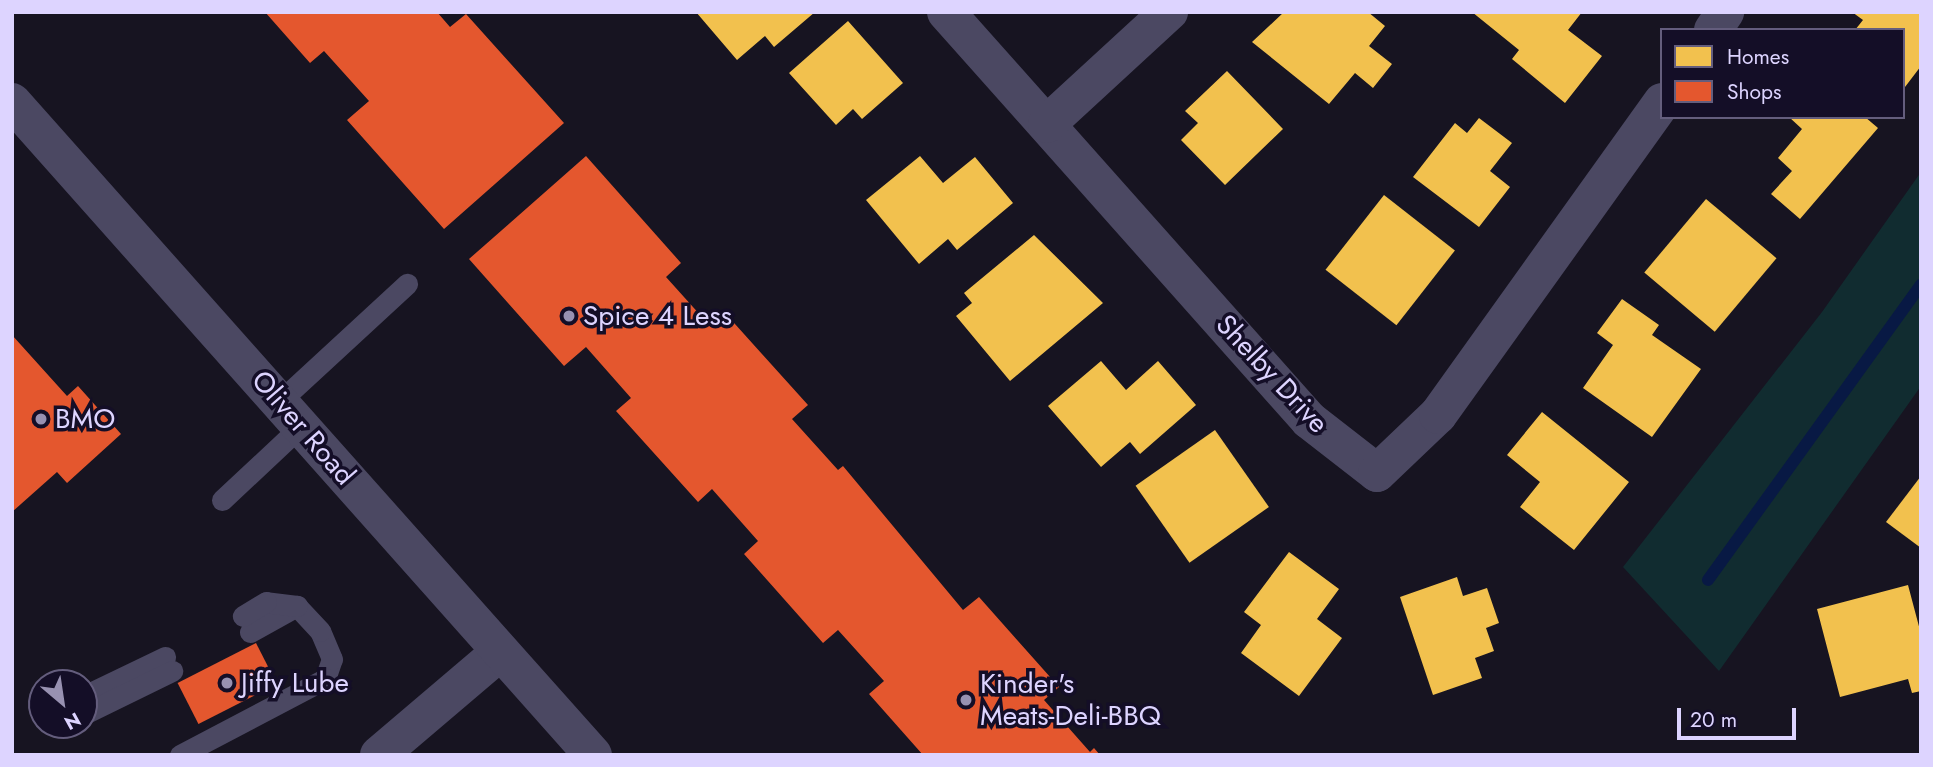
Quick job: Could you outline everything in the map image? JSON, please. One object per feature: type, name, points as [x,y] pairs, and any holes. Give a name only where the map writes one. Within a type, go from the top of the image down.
[{"type":"street","name":"Shelby Drive","points":[[946,12],[1309,419],[1377,473],[1438,415],[1660,105]]},
{"type":"street","points":[[1047,124],[1169,12]]},
{"type":"street","points":[[1714,28],[1726,12]]},
{"type":"street","name":"Oliver Road","points":[[12,102],[593,755]]},
{"type":"street","points":[[379,755],[500,652]]},
{"type":"lane","points":[[222,500],[290,414],[407,284]]},
{"type":"lane","points":[[180,755],[325,679],[332,659],[320,631],[296,606],[266,602],[247,624]]},
{"type":"lane","points":[[98,699],[169,664]]},
{"type":"green space","points":[[1921,172],[1921,386],[1719,671],[1623,567],[1822,312]]},
{"type":"building: Homes","points":[[696,12],[815,12],[774,47],[765,36],[737,60]]},
{"type":"building: Homes","points":[[1284,12],[1368,12],[1385,26],[1369,46],[1392,64],[1373,88],[1355,73],[1329,104],[1252,42]]},
{"type":"building: Homes","points":[[1472,12],[1582,12],[1568,30],[1602,56],[1565,103],[1512,59],[1519,50]]},
{"type":"building: Homes","points":[[1852,12],[1921,12],[1921,66],[1905,87],[1905,28],[1857,28],[1863,20]]},
{"type":"building: Homes","points":[[848,21],[903,83],[862,119],[853,109],[836,125],[789,73]]},
{"type":"building: Homes","points":[[1227,71],[1283,129],[1225,185],[1181,140],[1198,123],[1185,111]]},
{"type":"building: Homes","points":[[1479,118],[1512,143],[1490,171],[1510,187],[1479,227],[1413,177],[1455,123],[1467,133]]},
{"type":"building: Homes","points":[[1791,119],[1867,119],[1878,128],[1800,219],[1771,194],[1792,171],[1778,158],[1802,129]]},
{"type":"building: Homes","points":[[920,156],[943,183],[975,157],[1013,203],[957,250],[948,239],[919,264],[866,200]]},
{"type":"building: Homes","points":[[1384,195],[1455,250],[1396,325],[1326,270]]},
{"type":"building: Homes","points":[[1706,199],[1776,258],[1715,332],[1644,273]]},
{"type":"building: Homes","points":[[1034,235],[1103,303],[1010,381],[956,316],[972,303],[964,293]]},
{"type":"building: Homes","points":[[1622,299],[1659,325],[1652,335],[1701,369],[1652,437],[1583,388],[1613,345],[1597,333]]},
{"type":"building: Homes","points":[[1101,361],[1126,390],[1158,361],[1196,405],[1140,454],[1130,442],[1101,467],[1048,406]]},
{"type":"building: Homes","points":[[1542,412],[1629,482],[1574,550],[1520,507],[1540,482],[1507,455]]},
{"type":"building: Homes","points":[[1215,430],[1269,507],[1189,563],[1136,486]]},
{"type":"building: Homes","points":[[1921,476],[1921,548],[1886,522]]},
{"type":"building: Homes","points":[[1289,552],[1339,589],[1317,619],[1342,638],[1299,696],[1241,653],[1261,625],[1244,612]]},
{"type":"building: Homes","points":[[1457,577],[1463,596],[1487,588],[1499,623],[1486,628],[1494,651],[1475,658],[1482,678],[1433,695],[1400,597]]},
{"type":"building: Homes","points":[[1908,585],[1921,634],[1921,691],[1912,693],[1908,679],[1840,697],[1817,609]]},
{"type":"building: Shops","points":[[265,12],[437,12],[450,27],[466,14],[564,123],[444,229],[347,120],[369,101],[324,51],[310,63]]},
{"type":"building: Shops","points":[[586,156],[681,263],[666,277],[711,327],[726,314],[808,405],[792,419],[838,470],[843,466],[963,610],[979,597],[1059,687],[1044,700],[1090,752],[1094,748],[1100,755],[923,755],[869,694],[884,681],[838,630],[823,643],[744,554],[758,541],[712,489],[698,502],[616,411],[631,398],[586,347],[564,366],[469,259]]},
{"type":"building: Shops","points":[[12,335],[67,396],[78,386],[121,434],[67,483],[57,472],[12,512]]},
{"type":"building: Shops","name":"Jiffy Lube","points":[[256,643],[277,684],[198,724],[178,683]]},
{"type":"waterway","points":[[1708,580],[1921,285]]},
{"type":"place","name":"Spice 4 Less","points":[[569,316]]},
{"type":"place","name":"BMO","points":[[41,419]]},
{"type":"place","name":"Jiffy Lube","points":[[227,683]]},
{"type":"place","name":"Kinder's Meats-Deli-BBQ","points":[[966,700]]}]
